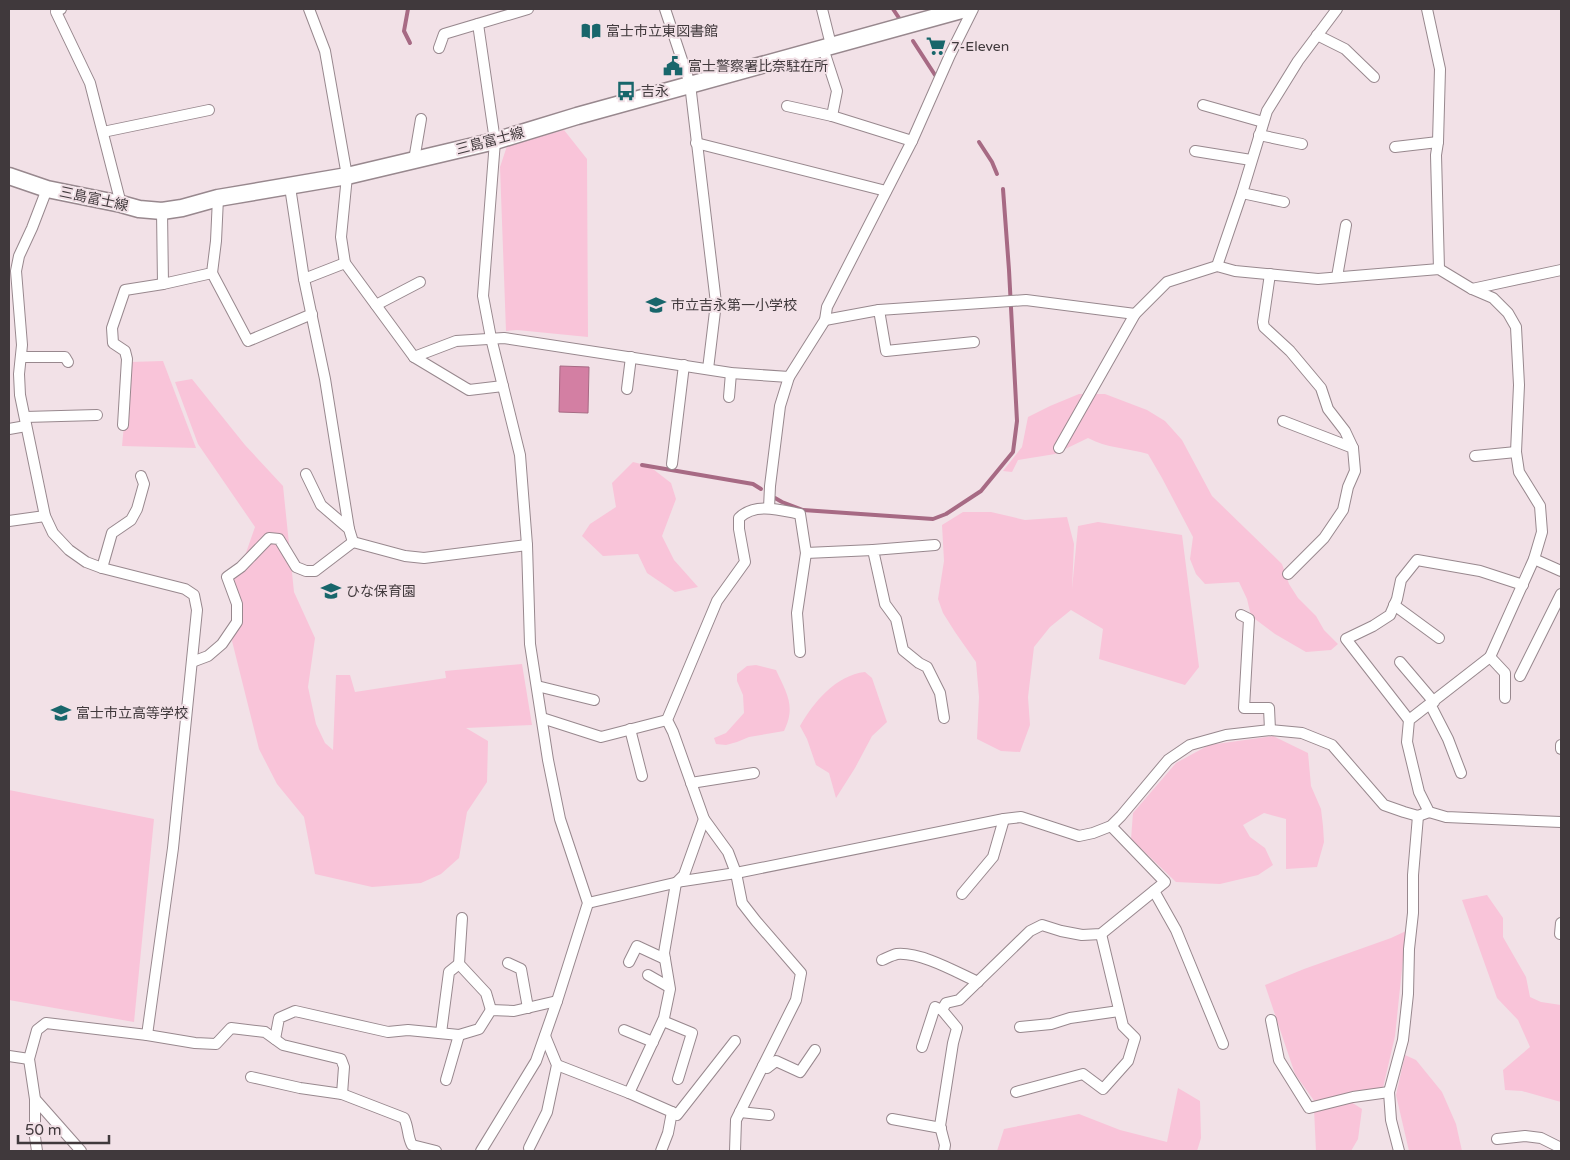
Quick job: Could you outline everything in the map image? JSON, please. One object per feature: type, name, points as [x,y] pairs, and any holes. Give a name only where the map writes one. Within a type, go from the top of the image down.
[{"type":"main road","name":"三島富士線","points":[[9,176],[47,189],[139,209],[162,211],[182,208],[218,198],[347,176],[495,141],[690,84],[965,9]]},
{"type":"street","points":[[61,9],[56,12],[88,76],[121,204]]},
{"type":"street","points":[[309,9],[325,51],[347,176],[341,236],[344,262],[414,356],[469,390],[503,386]]},
{"type":"street","points":[[439,48],[444,34],[528,9]]},
{"type":"street","points":[[665,9],[690,84],[716,303],[708,368]]},
{"type":"street","points":[[822,9],[827,46],[837,91],[832,116]]},
{"type":"street","points":[[769,503],[780,406],[789,377],[824,320],[827,307],[912,141],[950,55],[974,9]]},
{"type":"street","points":[[1217,266],[1267,111],[1274,98],[1337,9]]},
{"type":"street","points":[[1427,9],[1440,69],[1436,155],[1439,269]]},
{"type":"street","points":[[478,24],[495,141],[483,296],[491,338],[520,455],[527,545],[530,644],[548,760],[560,819],[588,903],[536,1061],[481,1151]]},
{"type":"street","points":[[1318,35],[1345,49],[1374,77]]},
{"type":"street","points":[[1203,105],[1263,122]]},
{"type":"street","points":[[787,106],[832,116],[912,141]]},
{"type":"street","points":[[103,132],[209,110]]},
{"type":"street","points":[[414,160],[421,119]]},
{"type":"street","points":[[1259,135],[1302,144]]},
{"type":"street","points":[[1395,147],[1438,142]]},
{"type":"street","points":[[696,143],[886,191]]},
{"type":"street","points":[[1195,151],[1252,160]]},
{"type":"street","points":[[290,187],[304,279],[325,379],[349,529],[353,542]]},
{"type":"street","points":[[47,189],[19,256],[16,271],[22,346],[18,374],[20,395],[45,516],[53,532],[68,550],[86,562],[102,568],[185,589],[194,595],[197,610],[173,848],[147,1035]]},
{"type":"street","points":[[1242,193],[1284,202]]},
{"type":"street","points":[[218,198],[212,273],[248,342],[312,314]]},
{"type":"street","points":[[162,211],[163,284]]},
{"type":"street","points":[[1337,277],[1346,225]]},
{"type":"street","points":[[304,279],[344,262]]},
{"type":"street","points":[[1059,448],[1135,314],[1167,282],[1217,266],[1235,270],[1318,279],[1439,269],[1472,289],[1493,298],[1508,313],[1516,327],[1520,385],[1516,452],[1518,472],[1540,506],[1542,532],[1523,586],[1490,657],[1409,720]]},
{"type":"street","points":[[1472,289],[1561,270]]},
{"type":"street","points":[[123,425],[127,360],[125,351],[112,343],[112,328],[125,290],[212,273]]},
{"type":"street","points":[[1270,274],[1263,322],[1264,327],[1290,351],[1321,388],[1328,409],[1345,431],[1353,448],[1355,471],[1348,487],[1342,510],[1324,538],[1288,574]]},
{"type":"street","points":[[376,305],[420,282]]},
{"type":"street","points":[[824,320],[879,310],[1026,300],[1135,314]]},
{"type":"street","points":[[879,310],[886,352],[974,342]]},
{"type":"street","points":[[414,356],[456,341],[504,338],[731,373],[789,377]]},
{"type":"street","points":[[21,357],[65,357],[68,362]]},
{"type":"street","points":[[627,389],[631,357]]},
{"type":"street","points":[[672,464],[684,365]]},
{"type":"street","points":[[729,397],[731,373]]},
{"type":"street","points":[[9,429],[26,421],[97,415]]},
{"type":"street","points":[[1283,421],[1353,448]]},
{"type":"street","points":[[1475,456],[1516,452]]},
{"type":"street","points":[[306,474],[321,505],[349,529]]},
{"type":"street","points":[[102,568],[112,533],[131,520],[137,509],[144,484],[141,476]]},
{"type":"street","points":[[735,1151],[736,1120],[796,1000],[801,973],[742,902],[736,872],[728,852],[704,819],[667,720],[717,601],[745,562],[739,518],[746,511],[769,503],[800,514],[806,553],[797,613],[800,652]]},
{"type":"street","points":[[9,521],[45,516]]},
{"type":"street","points":[[192,662],[208,656],[222,644],[237,622],[237,604],[227,578],[241,567],[269,538],[279,539],[296,567],[315,572],[353,542]]},
{"type":"street","points":[[353,542],[405,556],[424,558],[527,545]]},
{"type":"street","points":[[806,553],[873,550],[935,544]]},
{"type":"street","points":[[873,550],[884,604],[896,619],[903,650],[926,667],[940,693],[944,718]]},
{"type":"street","points":[[1534,559],[1561,571]]},
{"type":"street","points":[[1429,812],[1419,792],[1408,742],[1409,720],[1346,639],[1373,626],[1390,615],[1397,600],[1401,580],[1417,560],[1480,571],[1523,586]]},
{"type":"street","points":[[1520,676],[1561,594]]},
{"type":"street","points":[[1394,605],[1439,638]]},
{"type":"street","points":[[1241,615],[1249,619],[1244,708],[1269,708],[1270,730]]},
{"type":"street","points":[[1490,657],[1505,673],[1505,698]]},
{"type":"street","points":[[1400,662],[1432,703],[1461,773]]},
{"type":"street","points":[[537,686],[594,700]]},
{"type":"street","points":[[542,718],[601,737],[667,720]]},
{"type":"street","points":[[630,729],[642,776]]},
{"type":"street","points":[[588,903],[676,883],[1004,819],[1021,817],[1079,836],[1093,833],[1111,826],[1168,760],[1190,745],[1226,735],[1270,730],[1302,733],[1332,745],[1384,805],[1404,812],[1418,816],[1429,812],[1446,817],[1561,822]]},
{"type":"street","points":[[691,783],[754,773]]},
{"type":"street","points":[[1400,1151],[1391,1120],[1389,1092],[1403,1040],[1408,994],[1409,949],[1413,913],[1413,875],[1418,816]]},
{"type":"street","points":[[629,1093],[663,1021],[669,987],[664,953],[676,883],[684,875],[704,819]]},
{"type":"street","points":[[962,894],[993,857],[1004,819]]},
{"type":"street","points":[[942,1010],[946,1003],[959,1000],[1030,931],[1042,925],[1082,935],[1102,934],[1165,882],[1111,826]]},
{"type":"street","points":[[1154,891],[1176,930],[1224,1044]]},
{"type":"street","points":[[275,1039],[279,1018],[295,1011],[388,1032],[408,1030],[459,1035],[479,1029],[491,1010],[486,992],[459,964],[462,918]]},
{"type":"street","points":[[1560,934],[1561,923]]},
{"type":"street","points":[[1016,1092],[1083,1074],[1103,1089],[1128,1061],[1134,1038],[1123,1026],[1102,934]]},
{"type":"street","points":[[629,962],[637,946],[665,959]]},
{"type":"street","points":[[882,960],[895,954],[930,960],[978,982]]},
{"type":"street","points":[[508,963],[521,969],[528,1008]]},
{"type":"street","points":[[441,1033],[448,972],[459,964]]},
{"type":"street","points":[[648,976],[669,987]]},
{"type":"street","points":[[491,1010],[514,1011],[557,1001]]},
{"type":"street","points":[[922,1047],[936,1007],[942,1010],[957,1028],[944,1096],[941,1128],[945,1145],[944,1151]]},
{"type":"street","points":[[1020,1027],[1051,1024],[1070,1018],[1119,1011]]},
{"type":"street","points":[[1271,1020],[1280,1060],[1309,1108],[1353,1097],[1389,1092]]},
{"type":"street","points":[[663,1021],[692,1033],[678,1079]]},
{"type":"street","points":[[37,1151],[35,1098],[29,1059],[37,1030],[46,1023],[147,1035],[195,1043],[216,1044],[231,1028],[265,1032],[283,1045],[341,1059],[344,1067],[342,1094]]},
{"type":"street","points":[[624,1030],[653,1042]]},
{"type":"street","points":[[446,1080],[459,1035]]},
{"type":"street","points":[[529,1148],[547,1112],[557,1065],[545,1036]]},
{"type":"street","points":[[557,1065],[629,1093],[678,1115],[735,1041]]},
{"type":"street","points":[[763,1066],[768,1068],[776,1060],[800,1072],[815,1050]]},
{"type":"street","points":[[9,1056],[29,1059]]},
{"type":"street","points":[[251,1077],[300,1088],[342,1094],[404,1118],[408,1126],[408,1139],[412,1145],[436,1151]]},
{"type":"street","points":[[35,1098],[81,1151]]},
{"type":"street","points":[[661,1151],[668,1133],[672,1112]]},
{"type":"street","points":[[740,1112],[769,1115]]},
{"type":"street","points":[[892,1119],[941,1128]]},
{"type":"street","points":[[1497,1140],[1525,1136],[1541,1138],[1561,1148]]},
{"type":"shaded area","points":[[564,130],[587,159],[588,337],[517,330],[506,331],[500,167],[507,146]]},
{"type":"shaded area","points":[[163,361],[196,448],[122,446],[130,362]]},
{"type":"shaded area","points":[[560,366],[589,367],[588,413],[559,412]]},
{"type":"shaded area","points":[[192,379],[245,445],[283,486],[294,592],[315,638],[308,687],[316,724],[325,743],[333,750],[336,675],[350,675],[355,692],[446,678],[445,671],[522,664],[532,725],[466,728],[488,741],[487,782],[467,812],[459,858],[441,874],[421,883],[372,887],[315,874],[304,817],[277,784],[259,749],[232,641],[240,610],[227,577],[241,567],[255,527],[198,444],[175,382]]},
{"type":"shaded area","points":[[1079,394],[1105,394],[1147,410],[1165,421],[1182,440],[1212,496],[1282,564],[1289,584],[1298,598],[1316,616],[1324,630],[1338,644],[1331,650],[1306,652],[1275,634],[1251,616],[1247,599],[1239,582],[1205,584],[1196,574],[1190,559],[1193,537],[1148,454],[1110,446],[1088,438],[1055,454],[1018,460],[1012,472],[1003,471],[1022,447],[1028,417]]},
{"type":"shaded area","points":[[633,462],[649,466],[671,483],[676,499],[662,536],[674,560],[698,587],[675,592],[647,573],[638,554],[603,556],[582,536],[590,524],[616,507],[612,483]]},
{"type":"shaded area","points":[[963,512],[991,512],[1025,520],[1067,517],[1074,544],[1072,589],[1078,526],[1098,522],[1182,535],[1199,667],[1185,685],[1099,659],[1103,629],[1071,610],[1050,627],[1034,647],[1028,697],[1030,725],[1020,752],[1001,751],[977,739],[979,697],[976,662],[943,613],[938,599],[944,561],[942,525]]},
{"type":"shaded area","points":[[756,665],[776,670],[784,686],[790,707],[788,722],[784,731],[749,737],[726,745],[716,744],[714,738],[726,733],[744,713],[743,695],[737,681],[737,674],[747,666]]},
{"type":"shaded area","points":[[865,672],[872,678],[887,722],[872,736],[836,798],[829,773],[816,765],[807,739],[800,726],[812,708],[835,684],[854,674]]},
{"type":"shaded area","points":[[1273,736],[1308,753],[1311,786],[1321,809],[1323,826],[1324,842],[1317,867],[1286,869],[1286,819],[1264,813],[1243,825],[1250,837],[1265,848],[1273,865],[1258,875],[1220,884],[1176,882],[1131,839],[1133,813],[1176,763],[1209,745]]},
{"type":"shaded area","points":[[9,790],[154,819],[134,1022],[9,1000]]},
{"type":"shaded area","points":[[1487,895],[1503,918],[1503,937],[1526,977],[1530,997],[1541,1002],[1561,1005],[1561,1102],[1522,1091],[1505,1090],[1503,1070],[1530,1047],[1518,1020],[1497,998],[1462,900]]},
{"type":"shaded area","points":[[1406,931],[1395,1036],[1383,1088],[1315,1102],[1295,1074],[1265,985]]},
{"type":"shaded area","points":[[1405,1055],[1416,1060],[1442,1092],[1456,1124],[1462,1151],[1409,1151],[1396,1095]]},
{"type":"shaded area","points":[[1178,1088],[1200,1101],[1201,1138],[1197,1151],[997,1151],[1004,1129],[1079,1114],[1120,1130],[1167,1142]]},
{"type":"shaded area","points":[[1351,1102],[1362,1109],[1358,1139],[1351,1151],[1316,1151],[1314,1109]]},
{"type":"waterway","points":[[408,9],[404,31],[410,43]]},
{"type":"waterway","points":[[893,9],[899,18]]},
{"type":"waterway","points":[[913,41],[935,75]]},
{"type":"waterway","points":[[979,142],[992,162],[997,174]]},
{"type":"waterway","points":[[775,498],[803,510],[933,519],[946,514],[981,491],[1013,452],[1017,421],[1003,189]]},
{"type":"waterway","points":[[642,465],[753,484],[761,489]]},
{"type":"place","name":"富士市立東図書館","points":[[591,31]]},
{"type":"place","name":"7-Eleven","points":[[936,46]]},
{"type":"place","name":"富士警察署比奈駐在所","points":[[673,66]]},
{"type":"place","name":"吉永","points":[[626,91]]},
{"type":"place","name":"市立吉永第一小学校","points":[[656,305]]},
{"type":"place","name":"ひな保育園","points":[[331,591]]},
{"type":"place","name":"富士市立高等学校","points":[[61,713]]}]
